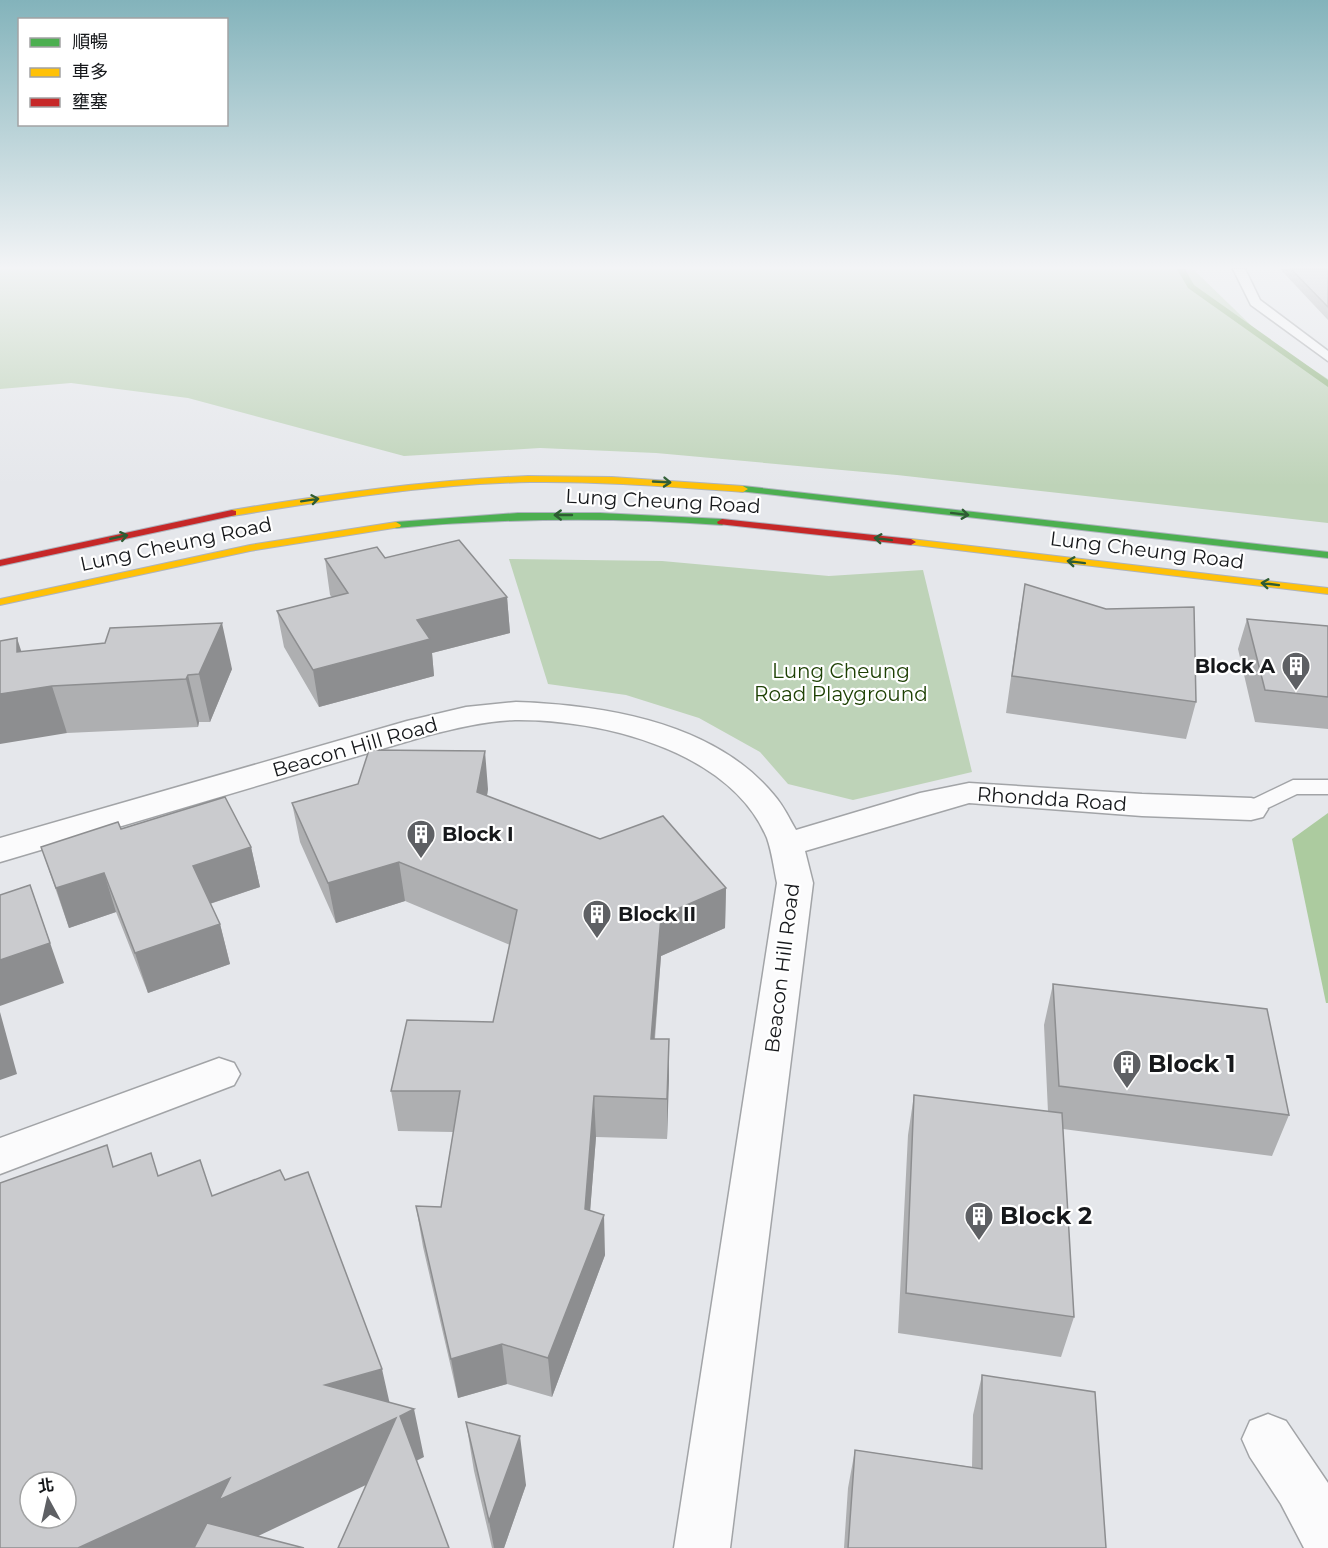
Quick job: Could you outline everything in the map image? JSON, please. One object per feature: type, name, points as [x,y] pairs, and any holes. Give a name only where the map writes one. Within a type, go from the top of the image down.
[{"type":"highway","name":"Lung Cheung Road","points":[[0,563],[206,518],[320,498],[478,483],[568,479],[661,482],[750,489],[1322,554]]},
{"type":"highway","name":"Lung Cheung Road","points":[[0,602],[198,558],[327,534],[450,519],[556,514],[662,518],[789,528],[1328,591]]},
{"type":"street","name":"Beacon Hill Road","points":[[0,850],[418,728],[481,714],[514,711],[582,714],[608,719],[668,737],[693,748],[738,777],[770,814],[788,844],[793,862],[794,902],[702,1548]]},
{"type":"street","name":"Rhondda Road","points":[[788,844],[932,801],[969,793],[1142,805],[1251,809]]},
{"type":"street","points":[[0,1156],[219,1074]]},
{"type":"street","points":[[1268,1439],[1300,1485],[1328,1538]]},
{"type":"lane","points":[[1307,341],[1328,357]]},
{"type":"lane","points":[[1251,809],[1293,787],[1328,787]]},
{"type":"green space","points":[[0,341],[1269,341],[1328,379],[1328,523],[897,475],[656,453],[540,448],[404,456],[188,398],[71,383],[0,389]]},
{"type":"green space","name":"Lung Cheung Road Playground","points":[[509,559],[662,561],[829,576],[923,570],[972,772],[853,800],[788,784],[760,752],[699,718],[626,695],[548,684]]},
{"type":"green space","points":[[1328,813],[1328,1003],[1326,1003],[1292,839]]},
{"type":"building","points":[[459,540],[507,597],[417,620],[430,639],[313,670],[277,611],[348,593],[325,559],[377,547],[385,558]]},
{"type":"building","points":[[1025,584],[1106,609],[1194,607],[1196,702],[1012,676]]},
{"type":"building","points":[[1247,619],[1328,626],[1328,697],[1265,690]]},
{"type":"building","points":[[222,623],[199,674],[188,675],[186,679],[52,686],[0,694],[0,641],[17,638],[17,652],[105,643],[110,628]]},
{"type":"building","points":[[369,750],[485,751],[477,792],[600,839],[663,816],[726,888],[661,916],[651,1039],[669,1039],[667,1099],[594,1096],[585,1209],[604,1215],[548,1358],[502,1344],[451,1359],[416,1206],[441,1207],[460,1091],[391,1091],[407,1020],[493,1022],[517,910],[399,862],[328,883],[292,803],[358,784]]},
{"type":"building","points":[[225,797],[251,847],[193,866],[220,924],[135,953],[104,873],[56,888],[41,847],[118,822],[121,829]]},
{"type":"building","points":[[30,885],[50,943],[0,960],[0,895]]},
{"type":"building","points":[[1053,984],[1267,1009],[1289,1115],[1059,1086]]},
{"type":"building","name":"Block 2","points":[[914,1095],[1062,1113],[1074,1317],[906,1293]]},
{"type":"building","points":[[107,1145],[113,1167],[151,1153],[158,1176],[200,1160],[212,1196],[280,1170],[285,1180],[308,1172],[382,1369],[325,1385],[414,1409],[400,1416],[449,1548],[338,1548],[396,1418],[219,1500],[230,1478],[78,1548],[0,1548],[0,1183]]},
{"type":"building","points":[[982,1375],[1095,1392],[1106,1548],[848,1548],[855,1450],[982,1469]]},
{"type":"building","points":[[466,1422],[520,1436],[489,1521]]},
{"type":"building","points":[[207,1523],[304,1548],[194,1548]]},
{"type":"waterway","points":[[1268,341],[1328,384]]},
{"type":"traffic: fast","points":[[743,489],[1328,555]]},
{"type":"traffic: fast","points":[[396,525],[518,516],[640,517],[722,522]]},
{"type":"traffic: slow","points":[[232,513],[400,488],[528,479],[656,483],[743,489]]},
{"type":"traffic: slow","points":[[0,602],[250,548],[396,525]]},
{"type":"traffic: slow","points":[[911,542],[1328,591]]},
{"type":"traffic: jam","points":[[0,563],[232,513]]},
{"type":"traffic: jam","points":[[722,522],[911,542]]},
{"type":"place","name":"Block A","points":[[1296,692]]},
{"type":"place","name":"Block I","points":[[421,860]]},
{"type":"place","name":"Block II","points":[[597,940]]},
{"type":"place","name":"Block 1","points":[[1127,1090]]},
{"type":"place","name":"Block 2","points":[[979,1242]]}]
